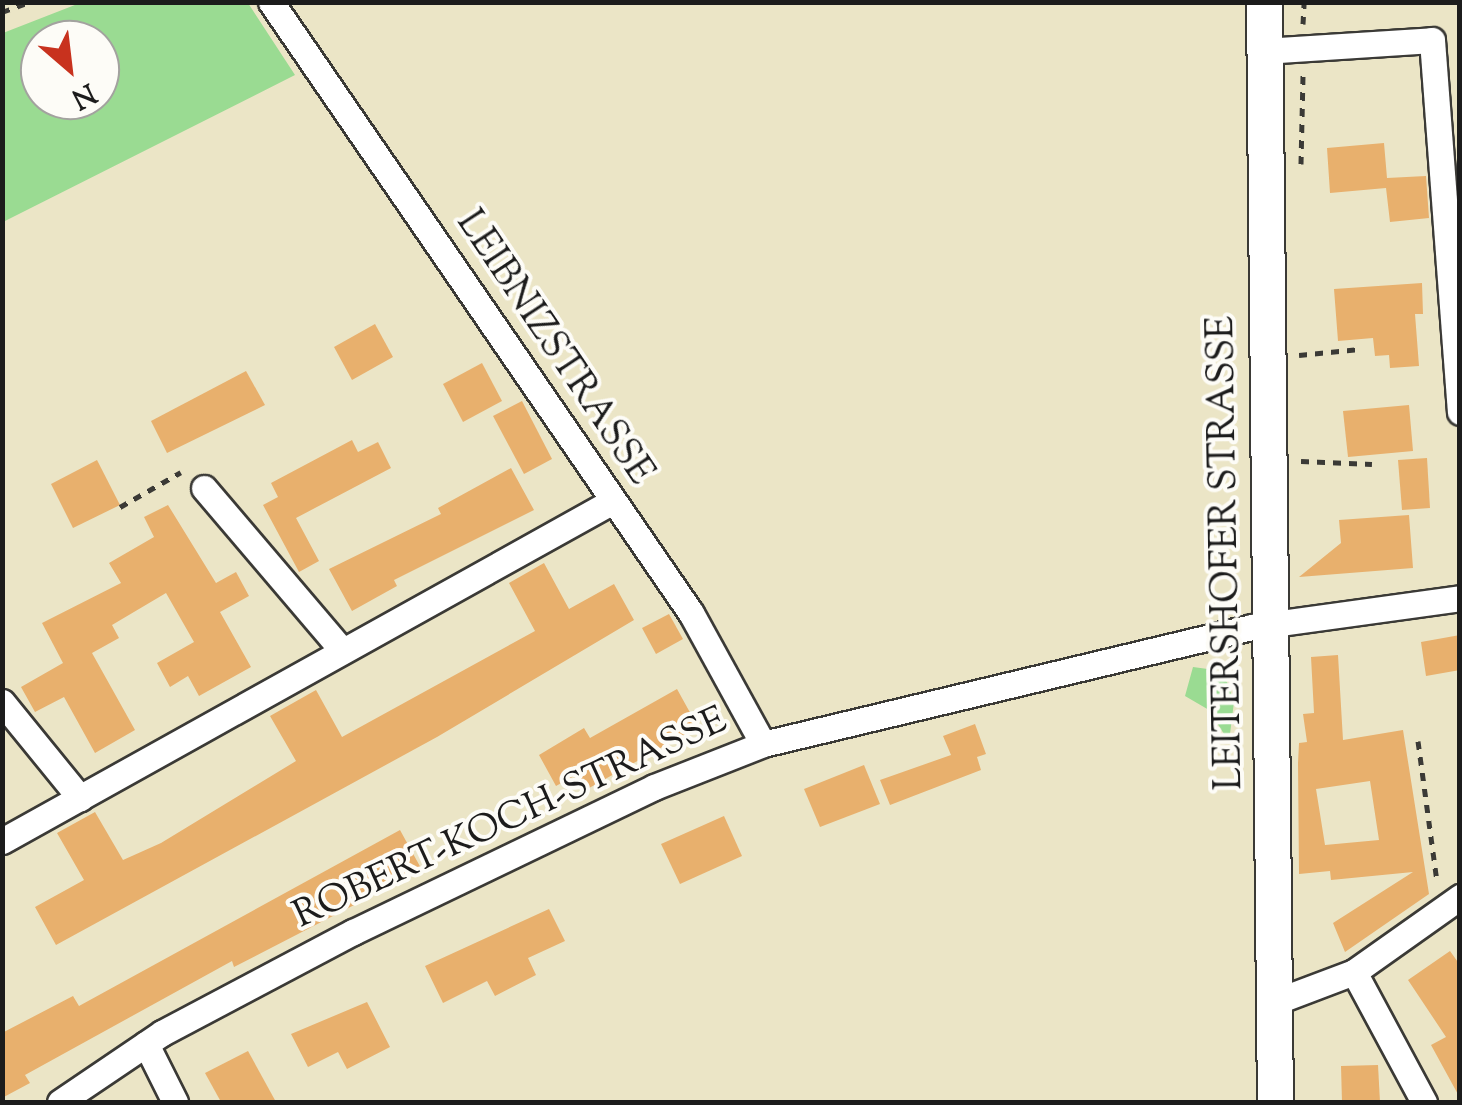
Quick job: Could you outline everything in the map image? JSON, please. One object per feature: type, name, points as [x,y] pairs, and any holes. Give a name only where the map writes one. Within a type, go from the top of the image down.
[{"type":"street","name":"LEIBNIZSTRASSE","points":[[271,2],[611,502],[691,612],[763,744]]},
{"type":"street","name":"LEITERSHOFER STRASSE","points":[[1264,2],[1274,624],[1275,1102]]},
{"type":"street","points":[[1264,51],[1432,40],[1460,412]]},
{"type":"street","points":[[204,488],[342,650]]},
{"type":"street","points":[[2,840],[611,502]]},
{"type":"street","name":"ROBERT-KOCH-STRASSE","points":[[60,1102],[146,1044],[512,854],[654,786],[763,744],[1274,624],[1460,598]]},
{"type":"street","points":[[2,702],[80,798]]},
{"type":"street","points":[[1272,1003],[1354,972],[1450,904]]},
{"type":"street","points":[[1354,972],[1424,1102]]},
{"type":"street","points":[[146,1044],[175,1102]]},
{"type":"path","points":[[2,12],[29,2]]},
{"type":"path","points":[[1299,355],[1360,348]]},
{"type":"path","points":[[1298,461],[1372,464]]},
{"type":"path","points":[[120,507],[180,472]]},
{"type":"path","points":[[1418,741],[1450,904]]},
{"type":"green space","points":[[80,3],[248,3],[295,75],[3,222],[3,33],[20,26],[20,120],[120,120],[120,20],[36,20]]},
{"type":"green space","points":[[1193,667],[1215,670],[1227,682],[1234,702],[1229,742],[1209,710],[1185,696]]},
{"type":"building","points":[[1384,143],[1387,178],[1426,176],[1429,218],[1390,222],[1386,188],[1330,193],[1327,148]]},
{"type":"building","points":[[1422,283],[1423,314],[1415,314],[1419,366],[1390,368],[1389,355],[1375,356],[1373,338],[1338,341],[1334,289]]},
{"type":"building","points":[[375,324],[393,357],[352,380],[334,347]]},
{"type":"building","points":[[482,363],[502,401],[463,422],[443,384]]},
{"type":"building","points":[[246,371],[265,405],[167,453],[151,421]]},
{"type":"building","points":[[522,401],[552,459],[524,474],[493,416]]},
{"type":"building","points":[[1409,405],[1413,451],[1348,457],[1343,411]]},
{"type":"building","points":[[352,440],[358,452],[378,442],[391,468],[296,518],[319,561],[299,572],[263,505],[278,497],[271,483]]},
{"type":"building","points":[[1427,458],[1430,508],[1402,510],[1398,460]]},
{"type":"building","points":[[97,460],[120,505],[73,528],[51,484]]},
{"type":"building","points":[[511,468],[534,510],[394,580],[397,586],[352,611],[329,569],[441,514],[438,508]]},
{"type":"building","points":[[168,505],[216,583],[236,572],[249,596],[220,612],[251,667],[199,696],[188,676],[170,687],[157,663],[194,642],[166,593],[112,625],[119,638],[92,653],[135,730],[95,753],[64,697],[35,712],[21,687],[63,663],[42,623],[121,583],[109,563],[154,537],[144,517]]},
{"type":"building","points":[[1409,515],[1413,568],[1299,577],[1341,543],[1339,520]]},
{"type":"building","points":[[544,563],[569,609],[614,584],[634,620],[437,737],[56,945],[35,907],[84,880],[57,833],[95,812],[123,860],[161,843],[296,761],[270,716],[316,690],[342,737],[535,631],[509,583]]},
{"type":"building","points":[[669,614],[683,639],[656,654],[642,628]]},
{"type":"building","points":[[1460,635],[1460,670],[1426,676],[1421,642]]},
{"type":"building","points":[[1338,655],[1343,740],[1403,730],[1429,894],[1345,952],[1333,923],[1413,872],[1331,880],[1330,871],[1299,874],[1299,743],[1307,742],[1303,714],[1314,713],[1311,657]],"holes":[[[1370,781],[1379,840],[1325,845],[1316,789]]]},
{"type":"building","points":[[677,689],[698,727],[582,792],[574,776],[556,786],[539,755],[584,728],[590,738]]},
{"type":"building","points":[[975,724],[986,754],[977,757],[981,770],[890,805],[880,780],[951,755],[943,736]]},
{"type":"building","points":[[864,765],[880,804],[820,827],[804,789]]},
{"type":"building","points":[[724,816],[742,856],[680,884],[661,844]]},
{"type":"building","points":[[400,830],[422,870],[234,967],[232,961],[25,1075],[30,1083],[2,1098],[2,1033],[73,996],[79,1006]]},
{"type":"building","points":[[549,909],[565,941],[528,958],[536,975],[495,996],[487,981],[443,1003],[425,966]]},
{"type":"building","points":[[1450,951],[1460,965],[1460,1098],[1431,1045],[1446,1037],[1408,980]]},
{"type":"building","points":[[367,1002],[390,1047],[347,1069],[338,1052],[308,1067],[291,1034]]},
{"type":"building","points":[[248,1051],[276,1102],[221,1102],[205,1073]]},
{"type":"building","points":[[1378,1065],[1380,1102],[1342,1102],[1341,1066]]}]
